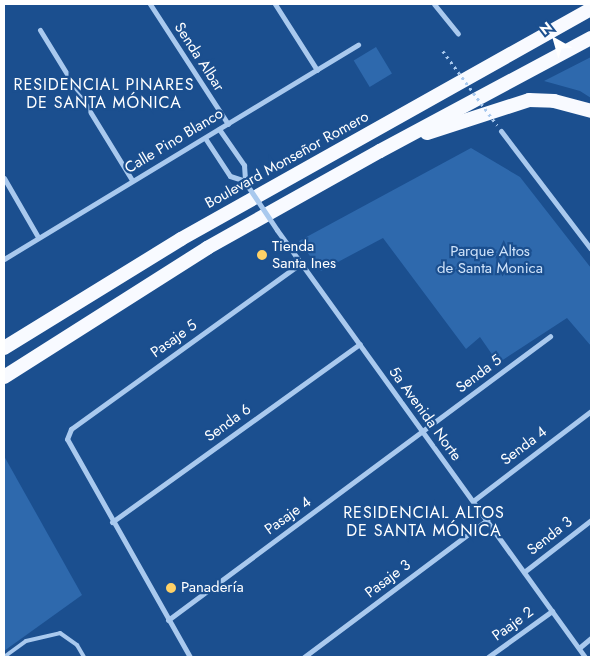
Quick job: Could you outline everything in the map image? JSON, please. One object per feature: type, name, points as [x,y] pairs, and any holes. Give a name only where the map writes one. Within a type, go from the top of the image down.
[{"type":"highway","name":"Boulevard Monseñor Romero","points":[[4,348],[181,239],[591,9]]},
{"type":"highway","points":[[4,377],[199,253],[380,151],[591,38]]},
{"type":"highway","points":[[380,151],[515,102],[554,101],[591,111]]},
{"type":"street","name":"Senda Albar","points":[[150,4],[228,124]]},
{"type":"street","points":[[275,4],[317,70]]},
{"type":"street","points":[[434,4],[458,34]]},
{"type":"street","points":[[40,30],[132,180]]},
{"type":"street","name":"Calle Pino Blanco","points":[[4,259],[358,45]]},
{"type":"street","name":"5a Avenida Norte","points":[[219,129],[244,165],[246,183],[277,230],[585,657]]},
{"type":"street","points":[[501,131],[591,249]]},
{"type":"street","name":"5a Avenida Norte","points":[[205,138],[230,176],[246,183]]},
{"type":"street","points":[[4,178],[38,237]]},
{"type":"street","name":"Pasaje 5","points":[[112,522],[67,439],[71,428],[300,263]]},
{"type":"street","name":"Senda 5","points":[[423,433],[550,336]]},
{"type":"street","name":"Senda 6","points":[[112,522],[360,344]]},
{"type":"street","name":"Senda 4","points":[[473,501],[591,411]]},
{"type":"street","name":"Pasaje 4","points":[[168,620],[423,433]]},
{"type":"street","name":"Pasaje 3","points":[[304,657],[487,520]]},
{"type":"street","name":"Senda 3","points":[[524,572],[591,520]]},
{"type":"street","points":[[112,522],[190,657]]},
{"type":"street","name":"Paaje 2","points":[[488,657],[552,611]]},
{"type":"street","points":[[579,648],[591,638]]},
{"type":"lane","points":[[4,657],[26,641],[60,633],[77,644],[84,657]]},
{"type":"path","points":[[443,51],[497,125]]},
{"type":"green space","points":[[376,47],[392,74],[370,87],[354,60]]},
{"type":"green space","points":[[591,57],[591,98],[580,91],[544,81]]},
{"type":"green space","name":"Parque Altos de Santa Monica","points":[[471,148],[520,177],[591,268],[591,346],[567,318],[498,363],[480,337],[466,349],[383,238],[321,271],[299,241]]},
{"type":"green space","points":[[4,456],[82,595],[4,651]]},
{"type":"place","name":"Tienda Santa Ines","points":[[262,255]]},
{"type":"place","name":"Panadería","points":[[171,588]]},
{"type":"district","name":"RESIDENCIAL PINARES DE SANTA MÓNICA","points":[[104,94]]},
{"type":"district","name":"RESIDENCIAL ALTOS DE SANTA MÓNICA","points":[[424,522]]}]
